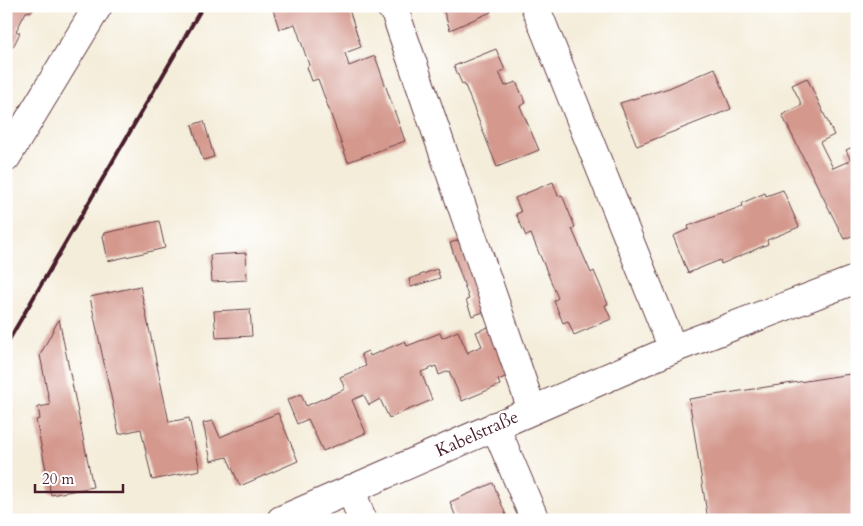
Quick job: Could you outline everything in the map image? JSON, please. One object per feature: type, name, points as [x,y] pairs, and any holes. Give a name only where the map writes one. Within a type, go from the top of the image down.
[{"type":"street","points":[[6,158],[98,6]]},
{"type":"street","points":[[390,6],[395,12],[433,120],[532,410]]},
{"type":"street","points":[[535,6],[673,349]]},
{"type":"street","name":"Kabelstraße","points":[[281,520],[673,349],[857,279]]},
{"type":"street","points":[[495,426],[535,520]]},
{"type":"street","points":[[351,489],[362,520]]},
{"type":"building","points":[[6,6],[35,6],[32,11],[26,12],[16,31],[20,33],[13,47],[9,45],[6,49]]},
{"type":"building","points":[[272,6],[348,6],[361,47],[345,53],[349,66],[375,56],[405,141],[348,162],[318,79],[312,81],[307,67],[309,65],[295,24],[279,29]]},
{"type":"building","points":[[442,6],[489,6],[491,12],[450,30]]},
{"type":"building","points":[[496,49],[505,70],[499,72],[505,86],[516,82],[526,103],[520,106],[539,150],[497,167],[464,83],[462,84],[454,66]]},
{"type":"building","points":[[715,68],[731,109],[637,146],[620,103],[669,88]]},
{"type":"building","points":[[807,78],[834,135],[820,142],[833,168],[849,161],[846,150],[857,145],[857,234],[844,239],[782,115],[802,105],[792,85]]},
{"type":"building","points":[[204,121],[214,157],[203,160],[192,125]]},
{"type":"building","points":[[553,182],[558,196],[562,195],[575,227],[572,229],[591,273],[594,271],[608,304],[605,305],[611,319],[574,335],[568,321],[563,323],[554,301],[558,298],[531,234],[526,236],[516,214],[521,212],[515,198]]},
{"type":"building","points":[[783,190],[799,227],[767,240],[768,244],[721,264],[720,260],[688,273],[673,236],[689,229],[688,226],[743,206],[742,203],[765,193],[766,196]]},
{"type":"building","points":[[159,221],[165,248],[108,261],[103,236],[105,233]]},
{"type":"building","points":[[465,238],[489,310],[472,316],[466,300],[469,299],[450,243]]},
{"type":"building","points":[[246,253],[247,280],[212,282],[210,255]]},
{"type":"building","points":[[437,269],[440,278],[411,287],[409,279]]},
{"type":"building","points":[[140,286],[169,422],[189,418],[200,470],[152,480],[141,429],[119,434],[90,297]]},
{"type":"building","points":[[250,309],[252,336],[216,338],[214,311]]},
{"type":"building","points":[[59,319],[93,487],[51,495],[36,420],[40,419],[38,407],[50,405],[40,355]]},
{"type":"building","points":[[491,326],[510,375],[498,380],[500,385],[462,401],[449,371],[439,375],[436,366],[421,372],[432,400],[389,418],[380,399],[369,405],[364,395],[352,400],[366,433],[323,451],[308,419],[297,424],[287,400],[301,394],[306,406],[345,389],[340,377],[366,366],[361,354],[368,351],[370,356],[405,341],[407,346],[440,333],[442,338],[458,331],[468,354],[468,352],[482,346],[476,332]]},
{"type":"building","points":[[857,373],[857,520],[708,520],[689,399]]},
{"type":"building","points":[[278,413],[298,461],[240,486],[227,457],[211,461],[203,423],[213,421],[220,437]]},
{"type":"building","points":[[493,483],[508,520],[457,520],[450,502]]},
{"type":"railway","points":[[6,345],[203,6]]}]
